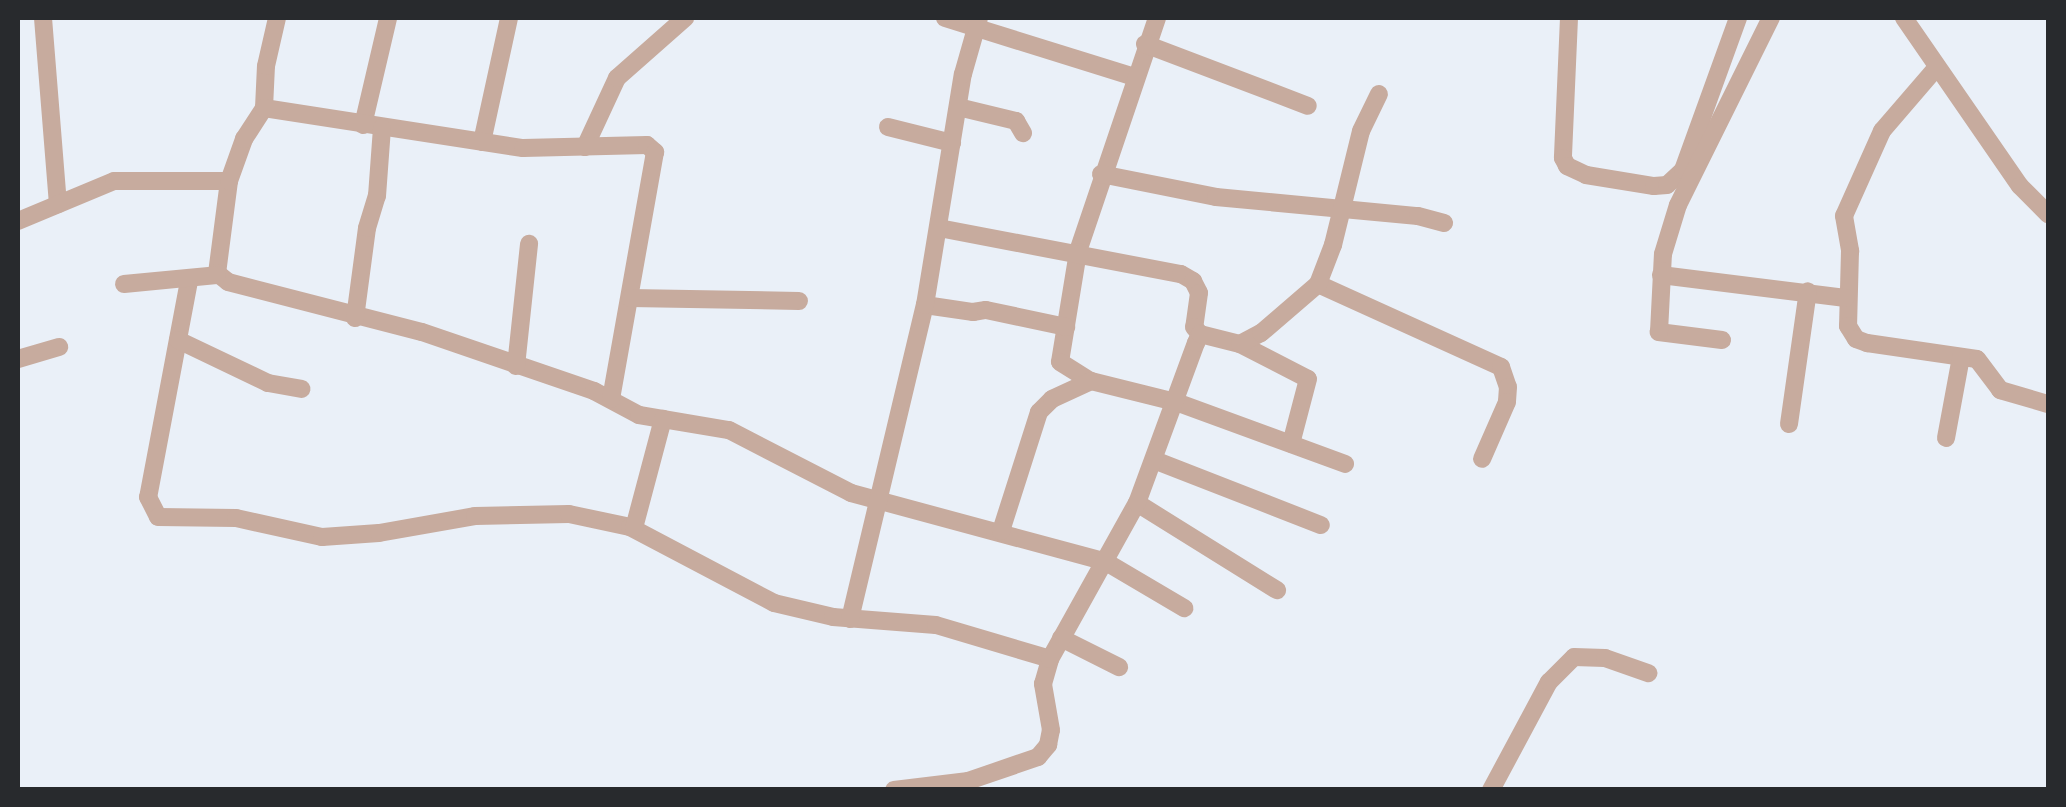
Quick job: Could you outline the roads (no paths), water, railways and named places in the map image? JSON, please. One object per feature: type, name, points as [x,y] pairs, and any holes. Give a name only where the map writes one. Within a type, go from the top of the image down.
[{"type":"street","points":[[42,18],[58,204]]},
{"type":"street","points":[[217,275],[230,181],[244,139],[264,108],[266,66],[277,18]]},
{"type":"street","points":[[355,318],[367,228],[378,196],[372,126],[388,18]]},
{"type":"street","points":[[482,142],[509,18]]},
{"type":"street","points":[[586,147],[617,78],[685,18]]},
{"type":"street","points":[[945,18],[978,22],[1134,77]]},
{"type":"street","points":[[1157,18],[1144,44],[1078,252],[1060,362],[1090,381],[1176,402],[1345,464]]},
{"type":"street","points":[[1570,18],[1563,158],[1567,166],[1586,175],[1654,186],[1666,185],[1683,170],[1738,18]]},
{"type":"street","points":[[1722,340],[1659,332],[1661,276],[1678,205],[1771,18]]},
{"type":"street","points":[[1904,18],[2020,186],[2048,214]]},
{"type":"street","points":[[850,619],[924,305],[958,107],[978,22]]},
{"type":"street","points":[[1144,44],[1308,106]]},
{"type":"street","points":[[1937,67],[1868,154],[1844,216],[1850,251],[1845,316],[1856,338],[1977,359],[2000,390],[2048,404]]},
{"type":"street","points":[[1240,344],[1261,333],[1318,284],[1340,208],[1355,128],[1379,94]]},
{"type":"street","points":[[958,107],[1016,121],[1023,134]]},
{"type":"street","points":[[264,108],[548,150],[630,143],[647,146],[654,152],[610,399]]},
{"type":"street","points":[[888,127],[952,143]]},
{"type":"street","points":[[1101,174],[1216,198],[1418,216],[1444,224]]},
{"type":"street","points":[[18,222],[114,181],[230,181]]},
{"type":"street","points":[[939,228],[1078,252],[1181,274],[1193,281],[1199,293],[1194,327],[1200,334],[1240,344],[1308,379],[1291,444]]},
{"type":"street","points":[[516,366],[530,244]]},
{"type":"street","points":[[124,284],[189,281],[217,275],[355,318],[422,332],[610,399],[639,415],[729,430],[850,493],[879,503],[1001,531],[1106,562],[1184,608]]},
{"type":"street","points":[[1661,276],[1846,298]]},
{"type":"street","points":[[189,281],[148,498],[158,517],[236,518],[322,536],[379,533],[476,516],[569,514],[634,528],[774,603],[850,619],[936,625],[1050,659]]},
{"type":"street","points":[[1318,284],[1501,368],[1506,376],[1507,402],[1482,459]]},
{"type":"street","points":[[1789,424],[1808,291]]},
{"type":"street","points":[[630,298],[799,301]]},
{"type":"street","points":[[924,305],[973,312],[986,310],[1066,327]]},
{"type":"street","points":[[894,790],[974,785],[1038,756],[1048,745],[1051,730],[1043,684],[1050,659],[1137,503],[1200,334]]},
{"type":"street","points":[[178,340],[268,382],[301,389]]},
{"type":"street","points":[[18,358],[59,347]]},
{"type":"street","points":[[1946,438],[1961,357]]},
{"type":"street","points":[[1001,531],[1039,412],[1052,399],[1090,381]]},
{"type":"street","points":[[634,528],[663,419]]},
{"type":"street","points":[[1154,460],[1321,525]]},
{"type":"street","points":[[1137,503],[1278,590]]},
{"type":"street","points":[[1062,638],[1119,667]]},
{"type":"street","points":[[1491,790],[1549,682],[1574,657],[1605,658],[1648,674]]}]
